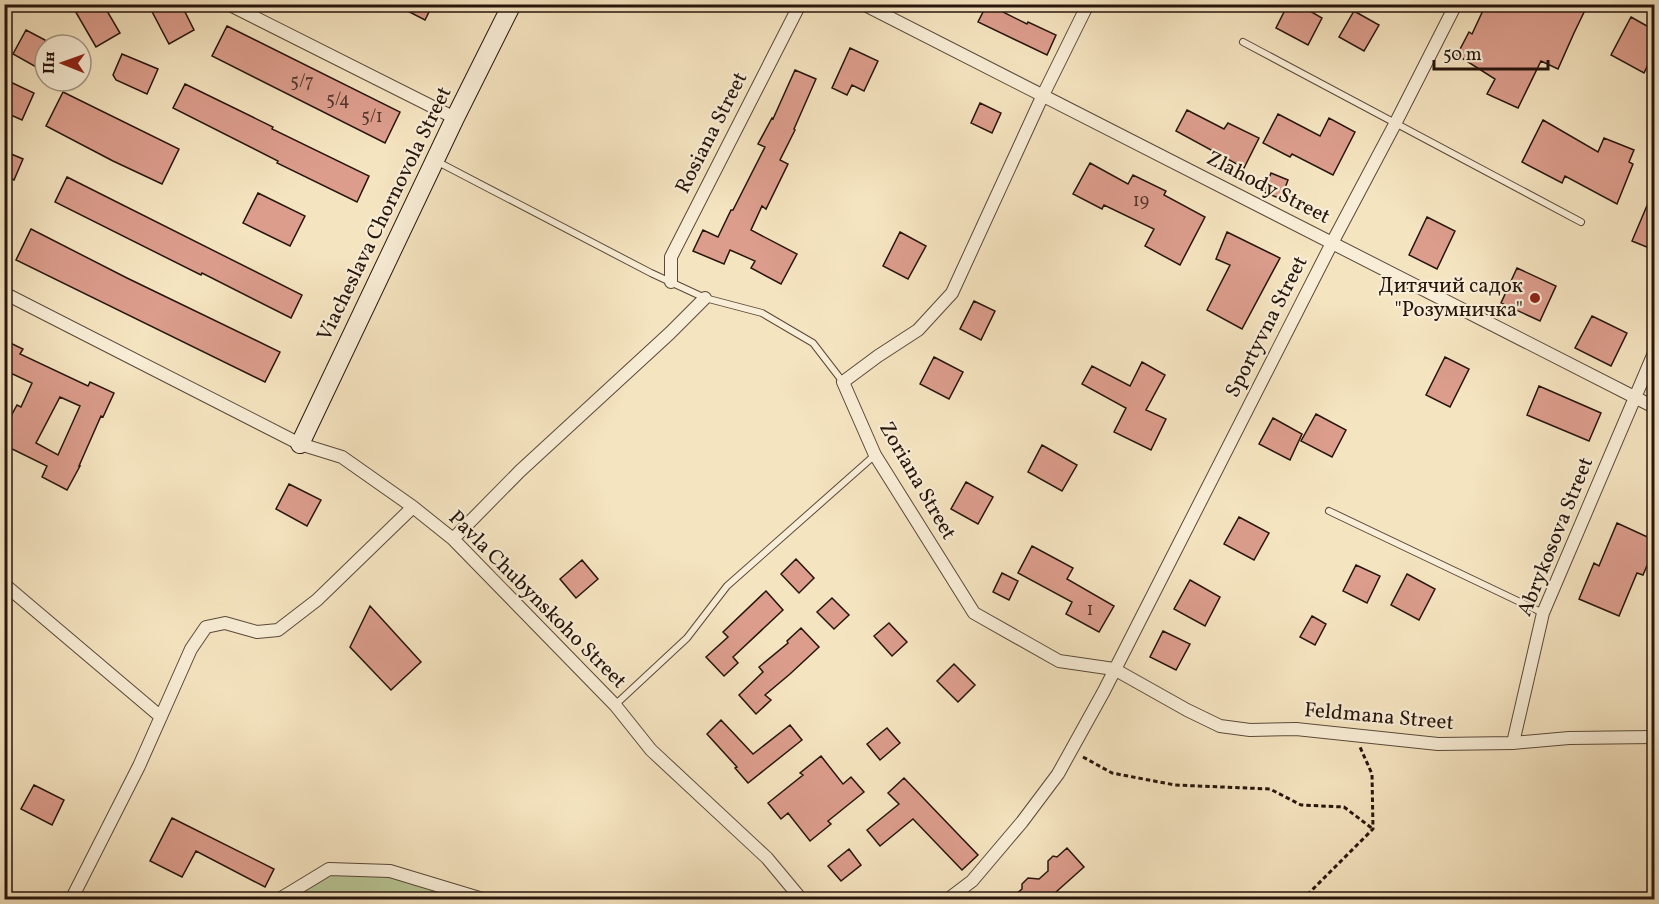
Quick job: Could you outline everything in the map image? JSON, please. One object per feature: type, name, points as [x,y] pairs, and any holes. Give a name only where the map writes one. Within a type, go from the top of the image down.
[{"type":"street","points":[[228,4],[455,118]]},
{"type":"street","name":"Viacheslava Chornovola Street","points":[[300,444],[455,118],[512,4]]},
{"type":"street","name":"Rosiana Street","points":[[671,282],[671,257],[800,4]]},
{"type":"street","name":"Zlahody Street","points":[[863,4],[1654,407]]},
{"type":"street","points":[[843,382],[918,330],[952,293],[1042,97],[1088,4]]},
{"type":"street","name":"Sportyvna Street","points":[[947,900],[972,880],[1022,822],[1058,774],[1456,4]]},
{"type":"street","name":"Pavla Chubynskoho Street","points":[[4,293],[300,444],[342,457],[413,507],[453,539],[615,705],[651,750],[767,858],[802,900]]},
{"type":"street","points":[[453,539],[520,471],[705,298]]},
{"type":"street","name":"Abrykosova Street","points":[[1514,743],[1543,613],[1654,353]]},
{"type":"street","name":"Zoriana Street","points":[[843,382],[875,455],[974,613],[1059,661],[1114,669]]},
{"type":"street","points":[[71,900],[139,766],[191,649],[206,627],[225,623],[257,632],[278,630],[317,600],[413,507]]},
{"type":"street","points":[[4,584],[161,717]]},
{"type":"street","name":"Feldmana Street","points":[[1114,669],[1220,726],[1250,730],[1296,729],[1438,744],[1654,737]]},
{"type":"street","points":[[278,900],[329,869],[390,871],[486,900]]},
{"type":"lane","points":[[1243,42],[1581,222]]},
{"type":"lane","points":[[435,160],[705,298],[762,313],[813,343],[843,382]]},
{"type":"lane","points":[[615,705],[687,638],[727,586],[875,455]]},
{"type":"lane","points":[[1329,511],[1543,613]]},
{"type":"path","points":[[1302,900],[1373,829],[1372,774],[1357,740]]},
{"type":"path","points":[[1071,750],[1112,773],[1175,785],[1270,789],[1301,805],[1344,807],[1373,829]]},
{"type":"green space","points":[[329,869],[390,871],[486,900],[278,900]]},
{"type":"building","points":[[83,4],[103,4],[120,33],[96,47],[93,42],[93,33],[88,33],[74,9]]},
{"type":"building","points":[[148,4],[181,4],[194,30],[169,44]]},
{"type":"building","points":[[394,4],[433,4],[425,20]]},
{"type":"building","points":[[987,4],[1027,24],[1028,22],[1056,35],[1047,55],[978,22]]},
{"type":"building","points":[[1288,4],[1298,4],[1322,18],[1308,45],[1276,28]]},
{"type":"building","points":[[1486,4],[1588,4],[1558,69],[1541,61],[1518,108],[1487,94],[1495,79],[1457,55],[1469,32],[1472,34]]},
{"type":"building","points":[[1354,11],[1379,25],[1364,51],[1339,37]]},
{"type":"building","points":[[1631,17],[1654,30],[1654,52],[1644,73],[1611,55]]},
{"type":"building","points":[[227,26],[400,112],[385,143],[212,56]]},
{"type":"building","points":[[26,30],[33,34],[33,65],[13,54]]},
{"type":"building","points":[[850,48],[878,61],[864,91],[852,85],[847,95],[832,88]]},
{"type":"building","points":[[122,54],[158,69],[147,94],[116,80],[113,75]]},
{"type":"building","points":[[795,70],[816,79],[780,160],[788,164],[766,209],[762,206],[751,230],[797,254],[781,284],[751,268],[755,261],[730,250],[724,264],[693,251],[703,230],[718,237],[765,147],[758,144],[773,119]]},
{"type":"building","points":[[4,79],[34,93],[22,120],[4,112]]},
{"type":"building","points":[[185,84],[369,176],[357,202],[173,108]]},
{"type":"building","points":[[62,93],[65,93],[179,149],[162,184],[46,126]]},
{"type":"building","points":[[980,103],[1001,113],[992,133],[971,123]]},
{"type":"building","points":[[1187,110],[1224,129],[1228,123],[1259,138],[1244,168],[1176,131]]},
{"type":"building","points":[[1278,114],[1320,136],[1329,118],[1355,132],[1333,175],[1292,154],[1290,157],[1263,143]]},
{"type":"building","points":[[1543,120],[1598,152],[1604,138],[1634,150],[1629,162],[1633,164],[1617,204],[1565,176],[1562,183],[1522,162]]},
{"type":"building","points":[[4,151],[23,159],[14,180],[4,175]]},
{"type":"building","points":[[1090,163],[1128,184],[1133,175],[1166,191],[1164,195],[1205,217],[1180,265],[1145,246],[1154,229],[1104,205],[1102,209],[1073,194]]},
{"type":"building","points":[[1271,173],[1288,180],[1281,199],[1264,192]]},
{"type":"building","points":[[67,177],[302,295],[291,318],[55,202]]},
{"type":"building","points":[[1654,189],[1654,250],[1632,241]]},
{"type":"building","points":[[258,193],[305,216],[290,246],[243,223]]},
{"type":"building","points":[[1427,217],[1455,231],[1437,269],[1409,255]]},
{"type":"building","points":[[31,229],[280,352],[265,382],[16,260]]},
{"type":"building","points":[[900,232],[926,246],[908,279],[883,266]]},
{"type":"building","points":[[1227,232],[1280,258],[1242,329],[1207,310],[1230,265],[1216,259]]},
{"type":"building","points":[[1517,268],[1556,286],[1540,321],[1501,303]]},
{"type":"building","points":[[974,301],[995,311],[981,340],[960,329]]},
{"type":"building","points":[[1592,316],[1627,333],[1611,366],[1575,348]]},
{"type":"building","points":[[4,340],[23,349],[20,354],[88,386],[90,382],[114,393],[67,490],[42,477],[47,466],[4,445],[4,429],[17,405],[21,407],[32,383],[4,370]],"holes":[[[60,397],[80,406],[58,455],[36,443]]]},
{"type":"building","points":[[934,357],[963,372],[949,399],[920,384]]},
{"type":"building","points":[[1445,357],[1469,369],[1450,407],[1426,395]]},
{"type":"building","points":[[1142,362],[1165,375],[1146,410],[1166,419],[1151,450],[1114,432],[1126,408],[1082,384],[1092,366],[1130,386]]},
{"type":"building","points":[[1539,386],[1601,413],[1589,441],[1527,415]]},
{"type":"building","points":[[1316,414],[1346,430],[1332,457],[1301,441]]},
{"type":"building","points":[[1273,418],[1302,434],[1290,460],[1259,444]]},
{"type":"building","points":[[1042,445],[1077,465],[1062,491],[1028,472]]},
{"type":"building","points":[[966,482],[993,497],[978,524],[951,509]]},
{"type":"building","points":[[289,484],[321,500],[307,526],[276,509]]},
{"type":"building","points":[[1239,517],[1269,533],[1254,560],[1224,544]]},
{"type":"building","points":[[1617,523],[1654,540],[1654,549],[1643,575],[1637,573],[1619,616],[1579,599],[1594,563],[1599,566]]},
{"type":"building","points":[[1032,546],[1073,568],[1067,579],[1114,606],[1099,632],[1066,614],[1072,602],[1018,573]]},
{"type":"building","points":[[796,559],[814,578],[799,593],[781,574]]},
{"type":"building","points":[[582,560],[598,579],[576,598],[560,579]]},
{"type":"building","points":[[1356,565],[1380,576],[1367,603],[1343,591]]},
{"type":"building","points":[[1002,573],[1018,581],[1009,600],[993,592]]},
{"type":"building","points":[[1407,574],[1435,589],[1419,620],[1391,605]]},
{"type":"building","points":[[1190,580],[1220,597],[1205,626],[1174,609]]},
{"type":"building","points":[[766,591],[783,610],[733,657],[738,663],[724,676],[706,657],[728,637],[723,632]]},
{"type":"building","points":[[832,598],[849,615],[834,629],[817,612]]},
{"type":"building","points":[[370,606],[421,662],[391,690],[350,647]]},
{"type":"building","points":[[1312,616],[1326,624],[1315,645],[1300,637]]},
{"type":"building","points":[[889,623],[907,642],[892,656],[874,636]]},
{"type":"building","points":[[801,628],[819,647],[765,695],[771,700],[756,714],[739,695],[763,672],[759,667],[788,643],[787,641]]},
{"type":"building","points":[[1163,631],[1190,644],[1176,670],[1150,657]]},
{"type":"building","points":[[954,664],[975,685],[958,702],[937,681]]},
{"type":"building","points":[[721,720],[753,754],[790,725],[802,740],[748,783],[735,768],[737,767],[707,734]]},
{"type":"building","points":[[887,728],[900,743],[880,760],[867,744]]},
{"type":"building","points":[[821,756],[843,784],[851,777],[864,792],[828,821],[831,824],[810,841],[788,813],[781,819],[768,803],[803,775],[800,773]]},
{"type":"building","points":[[904,778],[978,855],[962,870],[913,819],[880,846],[867,830],[899,804],[888,793]]},
{"type":"building","points":[[34,785],[64,800],[52,825],[21,809]]},
{"type":"building","points":[[172,818],[274,869],[265,887],[196,851],[182,877],[150,861]]},
{"type":"building","points":[[1067,848],[1084,867],[1047,900],[1009,900],[1022,889],[1022,884],[1028,878],[1039,879],[1048,871],[1048,861]]},
{"type":"building","points":[[849,849],[861,865],[841,881],[828,866]]},
{"type":"place","name":"Дитячий садок \"Розумничка\"","points":[[1535,298]]}]
